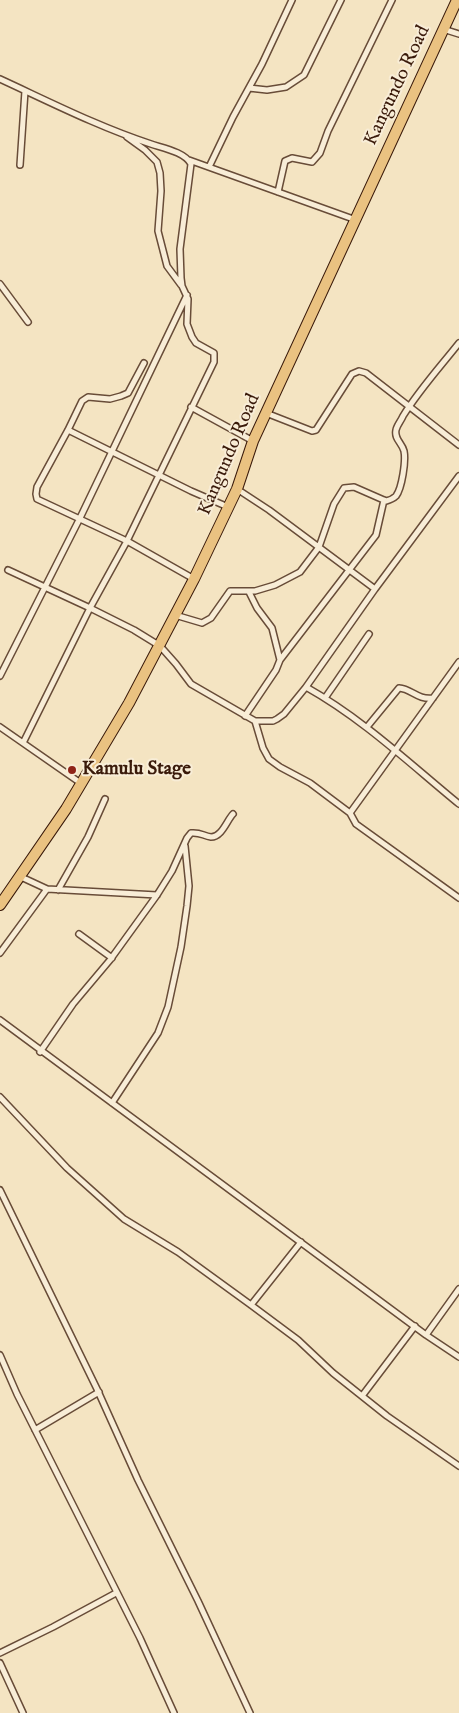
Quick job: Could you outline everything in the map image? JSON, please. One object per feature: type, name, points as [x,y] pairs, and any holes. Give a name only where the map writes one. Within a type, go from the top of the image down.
[{"type":"highway","name":"Kangundo Road","points":[[0,905],[82,784],[129,703],[176,615],[237,489],[253,441],[457,0]]},
{"type":"street","points":[[209,167],[262,64],[292,0]]},
{"type":"street","points":[[249,88],[267,90],[286,87],[304,75],[341,0]]},
{"type":"street","points":[[278,192],[285,161],[292,158],[312,162],[320,153],[328,131],[392,0]]},
{"type":"street","points":[[443,29],[459,34]]},
{"type":"street","points":[[0,79],[90,122],[356,220]]},
{"type":"street","points":[[20,165],[25,91]]},
{"type":"street","points":[[23,743],[90,608],[127,541],[214,362],[214,353],[196,343],[192,337],[188,324],[187,295],[167,266],[158,231],[161,191],[157,162],[126,136]]},
{"type":"street","points":[[182,286],[179,262],[191,164],[188,159]]},
{"type":"street","points":[[0,284],[28,322]]},
{"type":"street","points":[[0,676],[80,518],[187,295]]},
{"type":"street","points":[[176,615],[202,623],[210,618],[227,593],[233,591],[249,592],[275,585],[300,572],[319,547],[334,504],[344,488],[354,487],[384,500],[391,500],[396,496],[404,470],[404,451],[396,438],[396,432],[410,405],[459,343]]},
{"type":"street","points":[[144,363],[128,393],[110,399],[84,398],[37,487],[37,499],[127,541],[194,579]]},
{"type":"street","points":[[266,413],[312,431],[316,430],[352,374],[359,371],[366,373],[410,405],[459,445]]},
{"type":"street","points":[[128,393],[139,395]]},
{"type":"street","points":[[191,407],[253,441]]},
{"type":"street","points":[[68,430],[158,475],[228,507]]},
{"type":"street","points":[[8,570],[134,630],[160,646],[191,684],[256,721],[273,721],[284,714],[306,687],[375,588],[459,476]]},
{"type":"street","points":[[237,489],[270,510],[375,588]]},
{"type":"street","points":[[245,716],[276,670],[280,660],[376,535],[384,500]]},
{"type":"street","points":[[249,592],[257,608],[272,628],[280,660]]},
{"type":"street","points":[[325,698],[368,634]]},
{"type":"street","points":[[350,813],[459,662]]},
{"type":"street","points":[[306,687],[367,727],[459,804]]},
{"type":"street","points":[[367,727],[399,688],[403,688],[420,698],[433,698]]},
{"type":"street","points":[[256,721],[263,748],[269,759],[310,783],[350,813],[356,824],[459,898]]},
{"type":"street","points":[[0,727],[82,784]]},
{"type":"street","points":[[58,890],[88,837],[105,799]]},
{"type":"street","points":[[40,1052],[74,1004],[112,958],[157,895],[172,871],[191,833],[198,832],[211,837],[216,836],[233,814]]},
{"type":"street","points":[[112,1103],[158,1033],[168,1007],[181,947],[187,906],[188,886],[184,844]]},
{"type":"street","points":[[20,876],[47,889],[157,895]]},
{"type":"street","points":[[0,952],[47,889]]},
{"type":"street","points":[[79,934],[112,958]]},
{"type":"street","points":[[0,1020],[40,1052],[426,1335],[459,1357]]},
{"type":"street","points":[[0,1097],[66,1168],[124,1219],[178,1252],[252,1305],[298,1340],[333,1373],[387,1416],[459,1466]]},
{"type":"street","points":[[0,1190],[250,1713]]},
{"type":"street","points":[[252,1305],[301,1242]]},
{"type":"street","points":[[426,1335],[459,1289]]},
{"type":"street","points":[[362,1396],[415,1326]]},
{"type":"street","points":[[0,1355],[35,1430],[140,1638],[174,1713]]},
{"type":"street","points":[[35,1430],[98,1392]]},
{"type":"street","points":[[0,1653],[52,1628],[116,1592]]},
{"type":"street","points":[[0,1663],[23,1713]]},
{"type":"place","name":"Kamulu Stage","points":[[72,770]]}]
